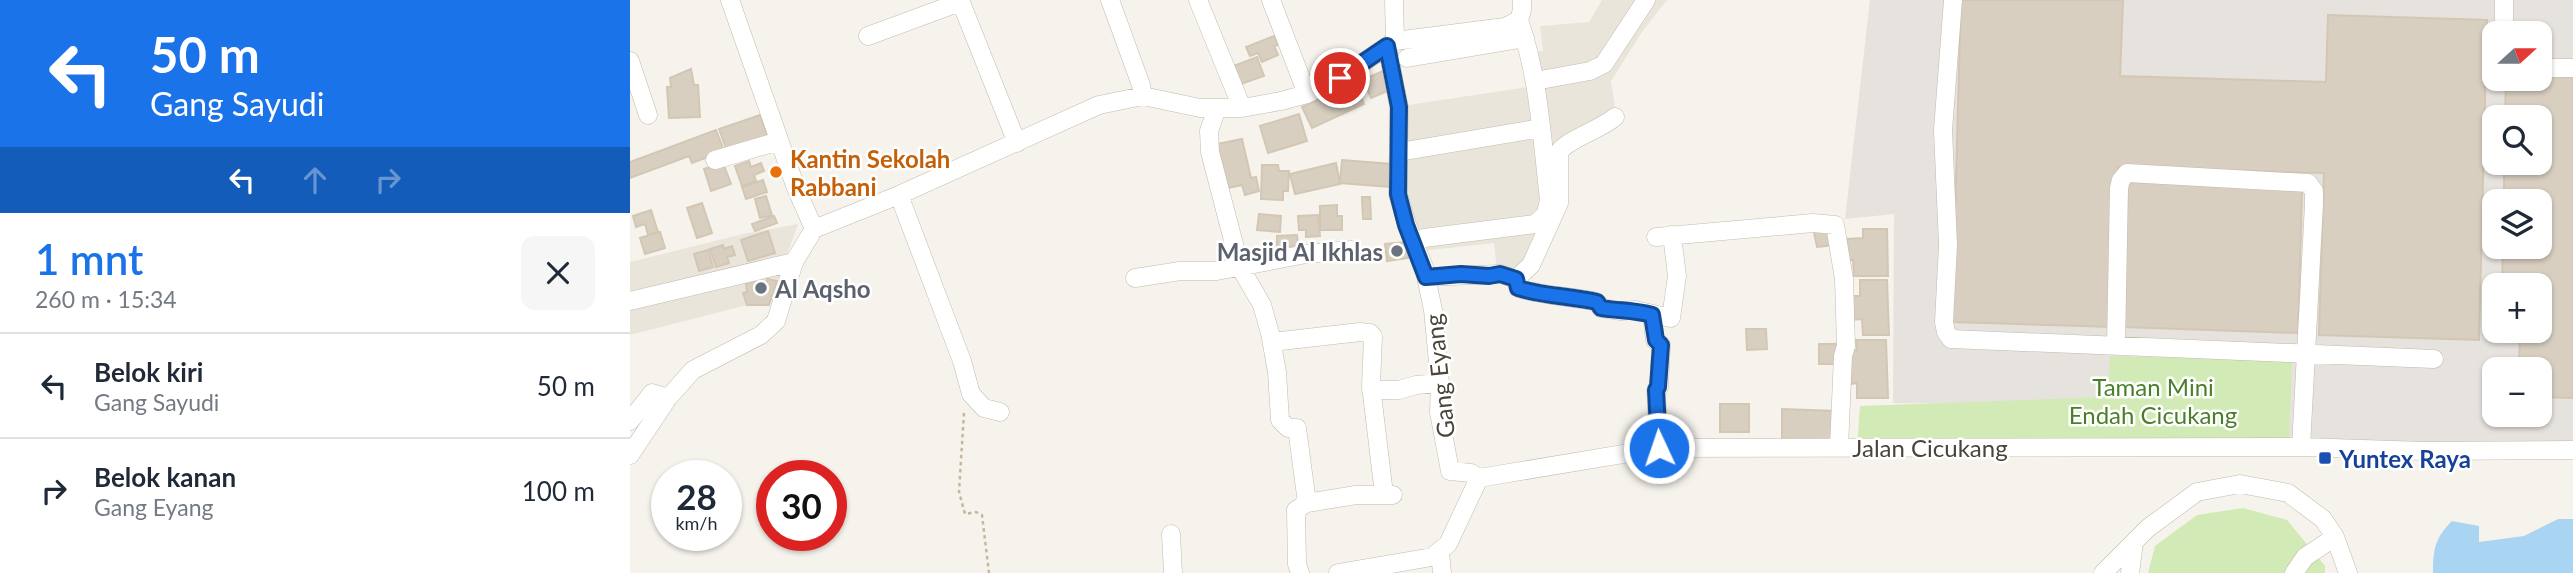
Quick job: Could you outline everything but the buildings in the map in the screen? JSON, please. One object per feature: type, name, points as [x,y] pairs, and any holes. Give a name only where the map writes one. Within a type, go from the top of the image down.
[{"type":"street","points":[[730,0],[779,141],[814,229]]},
{"type":"street","points":[[1110,0],[1143,96]]},
{"type":"street","points":[[1198,0],[1241,108]]},
{"type":"street","points":[[1271,0],[1307,94]]},
{"type":"street","name":"Gang Eyang","points":[[1394,0],[1391,43],[1399,107],[1398,194],[1406,225],[1426,277],[1433,310],[1440,383],[1439,412],[1450,471],[1471,473],[1479,478]]},
{"type":"street","points":[[1424,239],[1535,224],[1546,214],[1549,200],[1535,81],[1519,20],[1522,0]]},
{"type":"street","points":[[1535,81],[1590,71],[1604,64],[1646,0]]},
{"type":"street","points":[[1953,0],[1943,130],[1948,245],[1944,322],[1951,339],[2434,359]]},
{"type":"street","points":[[2504,0],[2504,21]]},
{"type":"street","points":[[868,36],[960,1],[1017,143]]},
{"type":"street","points":[[630,455],[668,398],[693,370],[761,335],[776,321],[794,262],[814,229],[899,195],[1098,105],[1143,96],[1200,108],[1241,108],[1307,94],[1340,78],[1391,43],[1505,27],[1519,20]]},
{"type":"street","points":[[1407,58],[1525,38]]},
{"type":"street","points":[[630,61],[648,114]]},
{"type":"street","points":[[2552,68],[2573,68]]},
{"type":"street","points":[[1217,108],[1209,131],[1210,152],[1240,267],[1262,305],[1272,342],[1280,420],[1288,428],[1297,428],[1307,503]]},
{"type":"street","points":[[1516,279],[1531,265],[1559,203],[1559,152],[1564,145],[1605,126],[1615,117]]},
{"type":"street","points":[[1405,150],[1541,128]]},
{"type":"street","points":[[715,160],[779,141]]},
{"type":"street","points":[[2116,345],[2119,188],[2127,173],[2308,183],[2314,191],[2301,447]]},
{"type":"street","points":[[899,195],[962,361],[971,394],[984,408],[1000,412]]},
{"type":"street","points":[[1516,279],[1518,288],[1531,292],[1574,296],[1597,302],[1601,308],[1635,310],[1671,317],[1677,276],[1664,236],[1814,223],[1835,225],[1844,279],[1846,345],[1843,356],[1839,447]]},
{"type":"street","points":[[1135,278],[1180,271],[1217,271],[1306,254],[1352,250]]},
{"type":"street","points":[[630,301],[794,262]]},
{"type":"street","points":[[1426,277],[1500,274],[1516,279]]},
{"type":"street","points":[[1652,315],[1656,340],[1661,345],[1656,390],[1659,448]]},
{"type":"street","points":[[1272,342],[1370,333],[1373,336],[1371,390],[1388,495],[1353,495],[1307,503],[1296,510],[1297,564],[1300,573]]},
{"type":"street","points":[[1371,390],[1399,390],[1440,383]]},
{"type":"street","points":[[630,421],[652,393],[668,398]]},
{"type":"street","name":"Jalan Cicukang","points":[[1479,478],[1659,448],[2301,447],[2424,451],[2573,450]]},
{"type":"street","points":[[1338,573],[1432,557],[1440,552],[1448,544],[1479,478]]},
{"type":"street","points":[[2103,573],[2148,528],[2197,492],[2240,484],[2288,493],[2323,519],[2335,537],[2348,573]]},
{"type":"street","points":[[1171,534],[1173,573]]},
{"type":"street","points":[[2294,573],[2305,558],[2335,537]]},
{"type":"street","points":[[2130,573],[2134,542]]},
{"type":"street","points":[[1440,552],[1442,573]]},
{"type":"path","points":[[966,380],[959,492],[965,513],[976,512],[982,515],[989,573]]},
{"type":"shaded area","points":[[1602,0],[1667,0],[1644,29],[1611,81],[1615,108],[1563,143],[1556,204],[1517,275],[1497,271],[1494,243],[1420,251],[1400,194],[1402,106],[1527,87],[1530,53],[1543,51],[1540,26],[1589,22]]},
{"type":"shaded area","points":[[1870,0],[2573,0],[2573,445],[1988,439],[1988,404],[1893,403],[1894,214],[1845,219]]},
{"type":"shaded area","points":[[798,224],[769,305],[747,305],[630,335],[630,262],[743,234]]},
{"type":"green space","name":"Taman Mini Endah Cicukang","points":[[2110,356],[2292,361],[2289,439],[1857,450],[1860,406],[2108,397]]},
{"type":"green space","points":[[2243,508],[2287,520],[2325,566],[2325,573],[2148,573],[2155,546],[2197,515]]},
{"type":"water","points":[[2558,519],[2573,519],[2573,573],[2433,573],[2436,544],[2452,521],[2479,526],[2479,542],[2524,536]]},
{"type":"place","name":"Kantin Sekolah Rabbani","points":[[776,172]]},
{"type":"place","name":"Masjid Al Ikhlas","points":[[1397,251]]},
{"type":"place","name":"Al Aqsho","points":[[761,288]]},
{"type":"place","name":"Yuntex Raya","points":[[2325,458]]},
{"type":"route","points":[[1340,78],[1387,46],[1399,107],[1398,194],[1406,225],[1426,277],[1500,274],[1516,279],[1518,288],[1531,292],[1574,296],[1597,302],[1601,308],[1635,310],[1652,315],[1656,340],[1661,345],[1656,390],[1659,448]]}]
